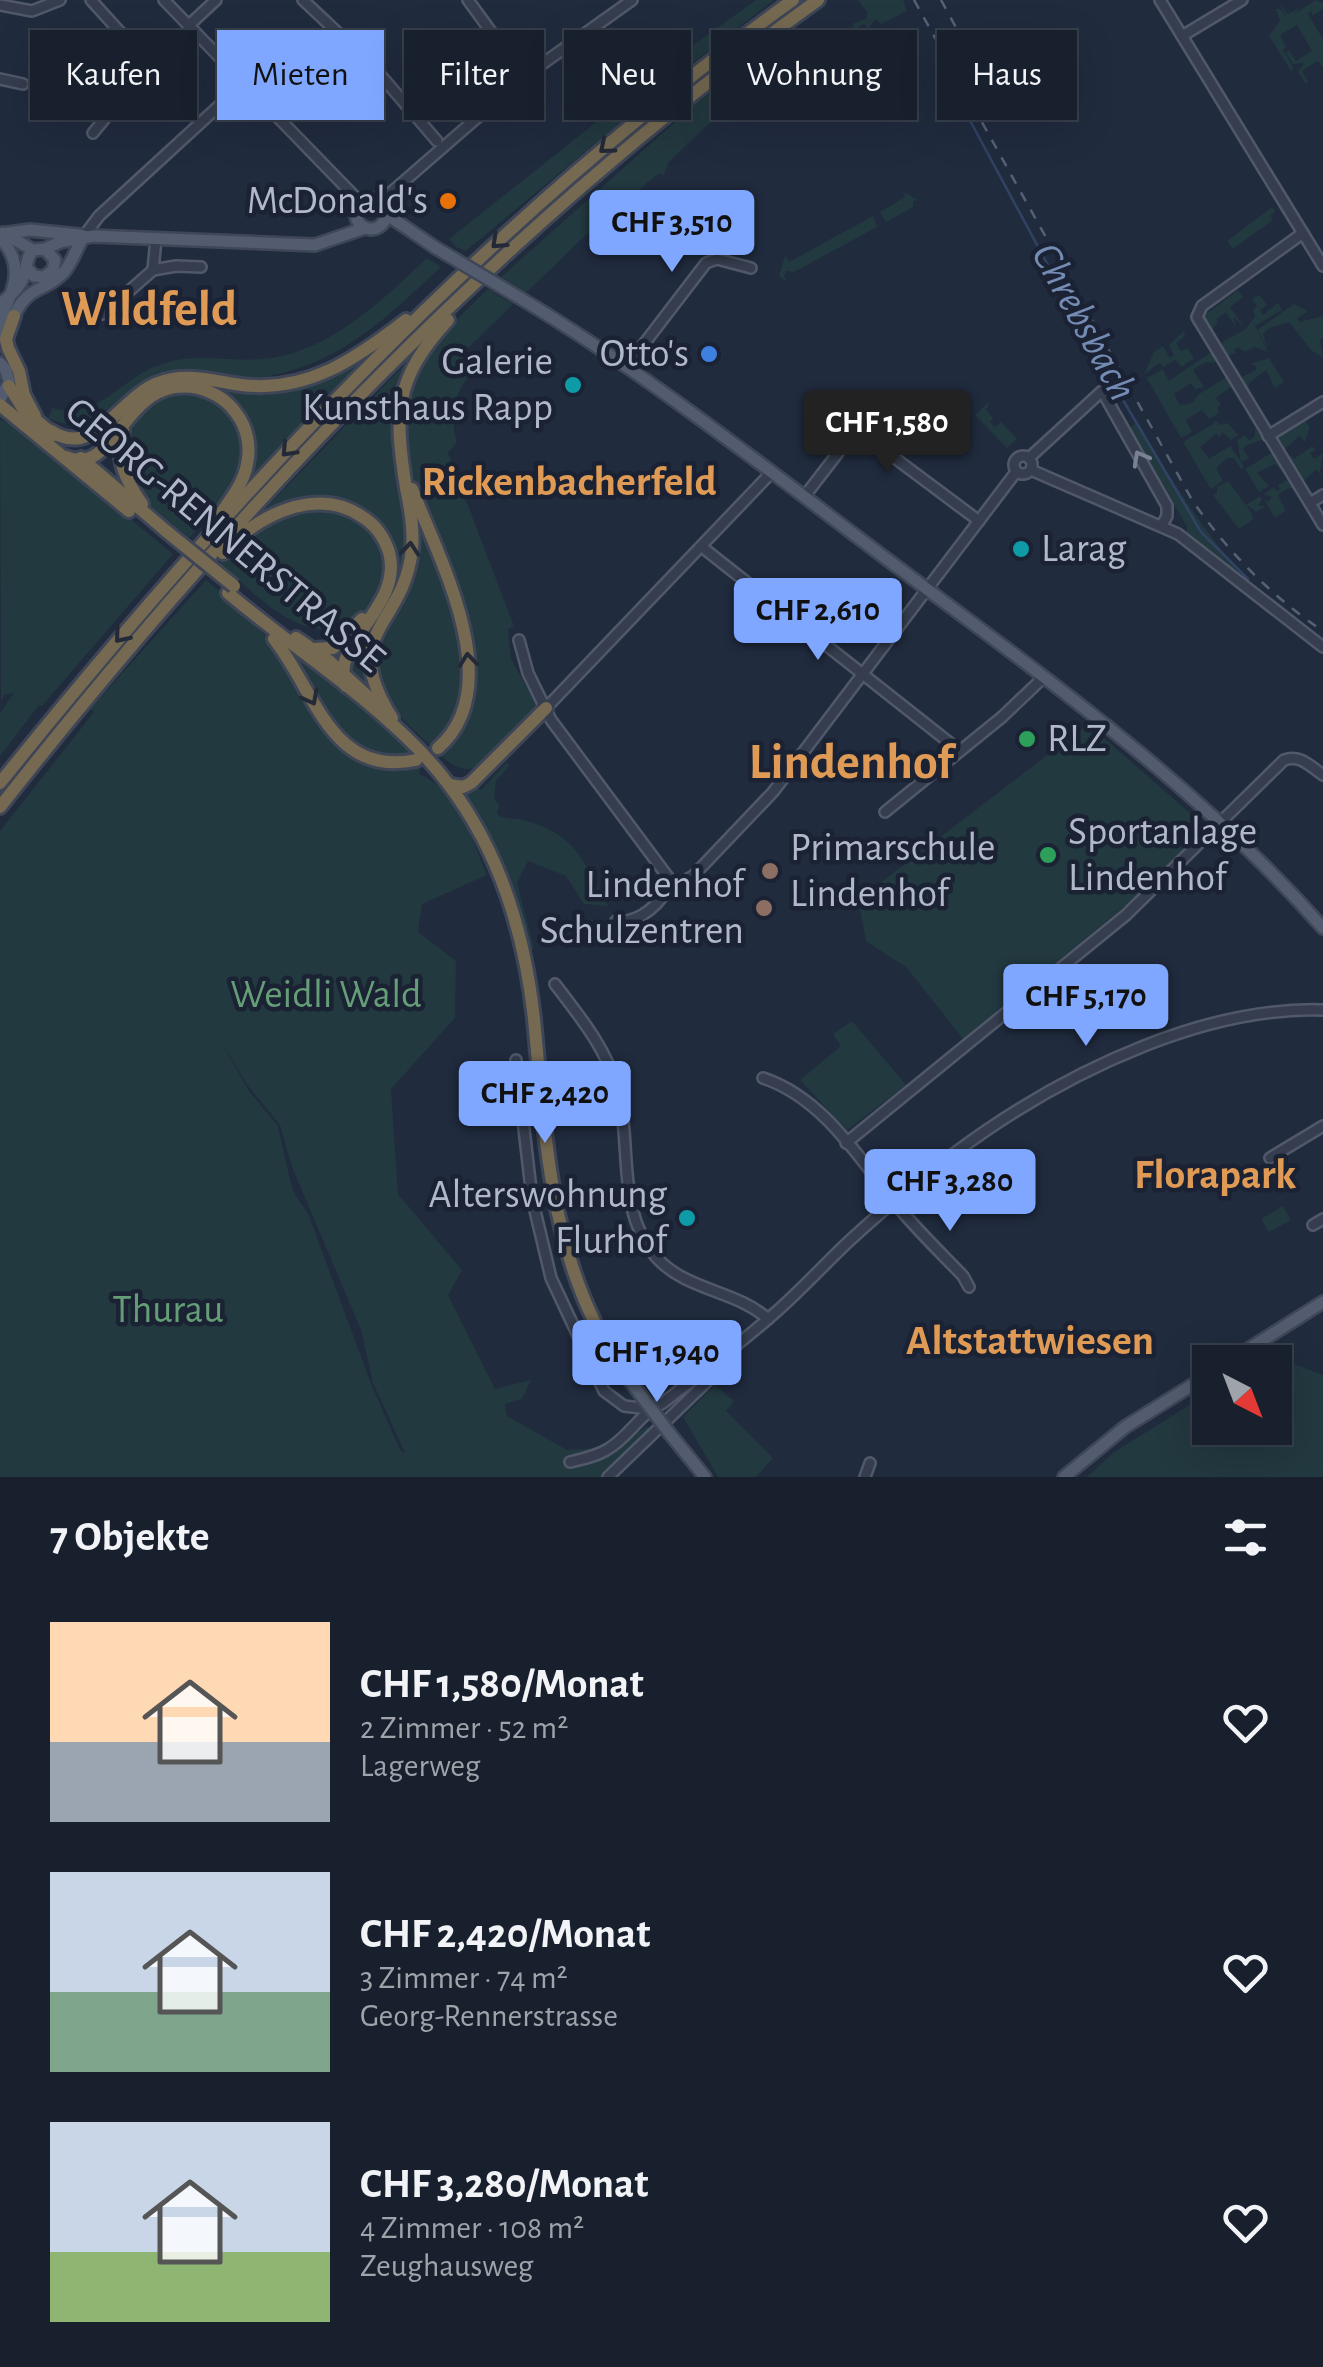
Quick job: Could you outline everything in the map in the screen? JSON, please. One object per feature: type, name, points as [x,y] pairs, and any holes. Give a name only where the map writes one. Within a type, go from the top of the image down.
[{"type":"highway","points":[[0,783],[185,562],[318,418],[456,282],[612,142],[793,0]]},
{"type":"highway","points":[[0,807],[182,588],[330,426],[510,251],[665,117],[818,0]]},
{"type":"highway","points":[[392,718],[373,686],[370,660],[375,637],[398,595],[410,560],[412,528],[402,464],[399,408],[410,374],[431,340],[510,251]]},
{"type":"highway","points":[[51,432],[68,441],[82,440],[141,391],[172,378],[271,387],[323,374],[359,356],[456,282]]},
{"type":"highway","points":[[7,318],[8,348],[20,371],[24,395],[35,419]]},
{"type":"highway","name":"GEORG-RENNERSTRASSE","points":[[9,386],[18,403],[154,520],[164,534]]},
{"type":"highway","points":[[66,458],[84,461],[103,451],[127,418],[154,394],[168,388],[190,387],[222,399],[235,411],[244,428],[249,454],[243,478],[185,562]]},
{"type":"highway","name":"GEORG-RENNERSTRASSE","points":[[0,402],[9,417],[342,672],[392,718],[450,784],[484,837],[515,914],[526,960],[556,1214],[594,1322]]},
{"type":"highway","points":[[127,418],[121,438],[121,462],[126,479],[154,520]]},
{"type":"highway","points":[[93,480],[84,461],[88,448],[108,420]]},
{"type":"highway","points":[[402,464],[459,616],[470,660],[470,686],[461,720],[438,748]]},
{"type":"highway","points":[[182,588],[198,580],[228,547],[256,525],[292,508],[324,504],[352,510],[380,534],[391,565],[383,598],[347,654],[342,672],[347,688]]},
{"type":"highway","name":"GEORG-RENNERSTRASSE","points":[[231,590],[257,617],[402,732]]},
{"type":"highway","points":[[307,646],[334,648],[383,598]]},
{"type":"highway","points":[[257,617],[287,656],[325,722],[343,743],[379,762],[416,760]]},
{"type":"highway","points":[[450,784],[462,787],[471,783],[546,708]]},
{"type":"main road","points":[[303,244],[337,232],[372,199],[431,245],[627,366],[1135,746],[1221,822],[1323,928]]},
{"type":"main road","points":[[371,228],[383,208]]},
{"type":"main road","points":[[358,209],[371,228]]},
{"type":"main road","points":[[1,235],[30,230],[84,236],[303,244],[330,242],[371,228],[431,245]]},
{"type":"main road","points":[[1,235],[33,256],[55,260]]},
{"type":"main road","points":[[1,235],[16,260],[14,279],[4,301],[7,318]]},
{"type":"main road","points":[[4,301],[17,290],[33,256],[84,236]]},
{"type":"main road","points":[[7,318],[26,296],[60,276],[84,236]]},
{"type":"main road","points":[[0,338],[24,288],[53,270],[55,260],[70,240]]},
{"type":"main road","points":[[33,256],[38,277]]},
{"type":"main road","points":[[0,363],[6,370],[9,386],[0,402]]},
{"type":"main road","points":[[1255,1345],[1323,1302]]},
{"type":"main road","name":"GEORG-RENNERSTRASSE","points":[[594,1322],[628,1378],[705,1477]]},
{"type":"main road","points":[[1064,1477],[1126,1427],[1192,1385]]},
{"type":"street","points":[[0,5],[32,11],[60,0]]},
{"type":"street","points":[[91,0],[150,64],[94,133]]},
{"type":"street","points":[[164,0],[217,54]]},
{"type":"street","points":[[188,26],[216,0]]},
{"type":"street","points":[[304,0],[371,64],[436,141]]},
{"type":"street","points":[[468,0],[490,30]]},
{"type":"street","points":[[544,64],[632,0]]},
{"type":"street","points":[[1160,0],[1323,266]]},
{"type":"street","points":[[1182,36],[1242,0]]},
{"type":"street","points":[[0,79],[23,84]]},
{"type":"street","points":[[84,236],[99,216],[217,108]]},
{"type":"street","points":[[279,120],[358,209]]},
{"type":"street","points":[[383,208],[478,120]]},
{"type":"street","points":[[1303,233],[1202,306],[1197,317],[1323,525]]},
{"type":"street","points":[[153,270],[156,239]]},
{"type":"street","points":[[627,366],[706,262],[717,259],[751,268]]},
{"type":"street","points":[[103,314],[153,270],[201,266]]},
{"type":"street","points":[[1029,458],[1102,391],[1167,506],[1162,525]]},
{"type":"street","points":[[1268,436],[1323,402]]},
{"type":"street","points":[[804,497],[851,436],[860,432],[979,521]]},
{"type":"street","points":[[1029,458],[1031,470]]},
{"type":"street","points":[[519,640],[528,673],[561,734],[671,881],[684,882],[761,806],[1016,472],[1016,459],[1029,458]]},
{"type":"street","points":[[1031,470],[1162,525],[1200,549],[1323,648]]},
{"type":"street","points":[[1016,472],[1024,474],[1031,470]]},
{"type":"street","points":[[546,708],[772,472]]},
{"type":"street","points":[[1310,503],[1323,495]]},
{"type":"street","points":[[702,547],[960,751]]},
{"type":"street","points":[[885,812],[1044,677]]},
{"type":"street","points":[[846,1142],[1126,915],[1284,760],[1300,759],[1323,775]]},
{"type":"street","points":[[616,920],[626,922],[642,915],[663,897],[671,881]]},
{"type":"street","points":[[555,984],[606,1055],[613,1074],[619,1094],[630,1204],[644,1241],[676,1274],[750,1305],[768,1319]]},
{"type":"street","points":[[570,1462],[607,1450],[649,1409],[663,1403],[768,1319],[895,1201],[1008,1113],[1116,1057],[1218,1022],[1272,1011],[1323,1010]]},
{"type":"street","points":[[516,1060],[532,1198],[551,1278],[604,1390],[624,1406],[649,1409]]},
{"type":"street","points":[[763,1078],[794,1090],[812,1103],[969,1286]]},
{"type":"street","points":[[1270,1158],[1323,1126]]},
{"type":"street","points":[[608,1477],[719,1370],[732,1349]]},
{"type":"street","points":[[864,1477],[870,1463]]},
{"type":"green space","points":[[756,0],[774,0],[735,30],[714,30]]},
{"type":"green space","points":[[858,0],[903,0],[907,11],[881,24],[876,19],[868,29],[864,23],[860,30],[853,30],[852,24],[866,19],[868,13]]},
{"type":"green space","points":[[1276,0],[1288,14],[1301,7],[1293,15],[1316,0],[1323,3],[1323,9],[1312,16],[1312,11],[1308,14],[1323,39],[1323,68],[1318,61],[1302,71],[1306,84],[1298,72],[1304,63],[1293,64],[1286,53],[1289,51],[1296,61],[1312,51],[1297,25],[1280,35],[1286,47],[1283,50],[1294,69],[1291,71],[1269,36],[1280,21],[1276,9],[1288,18]]},
{"type":"green space","points":[[711,32],[711,49],[691,64],[691,47]]},
{"type":"green space","points":[[711,92],[713,120],[669,162],[663,176],[659,173],[589,232],[526,293],[501,277],[677,120],[691,120],[693,106]]},
{"type":"green space","points":[[599,120],[623,120],[466,251],[449,239]]},
{"type":"green space","points":[[903,192],[918,200],[886,222],[880,212],[905,197]]},
{"type":"green space","points":[[1272,207],[1273,220],[1233,249],[1227,241]]},
{"type":"green space","points":[[873,216],[877,227],[794,272],[787,271],[787,282],[779,276],[785,256],[789,262]]},
{"type":"green space","points":[[427,258],[441,267],[377,324],[309,365],[253,379],[169,373],[152,378],[82,423],[66,424],[48,418],[52,408],[82,409],[94,405],[141,374],[169,362],[195,358],[260,359],[308,348],[351,323]]},
{"type":"green space","points":[[488,289],[513,304],[462,354],[476,368],[455,402],[457,442],[448,453],[514,626],[508,629],[511,659],[538,707],[483,764],[468,769],[449,762],[398,714],[381,689],[375,660],[378,644],[405,585],[417,512],[462,632],[466,699],[437,747],[443,752],[470,717],[477,676],[470,630],[416,486],[406,440],[407,398],[429,352]]},
{"type":"green space","points":[[1238,290],[1243,297],[1230,307],[1244,327],[1233,317],[1237,328],[1226,313],[1216,319],[1218,323],[1209,332],[1204,316]]},
{"type":"green space","points":[[1259,295],[1267,305],[1260,310],[1263,315],[1278,303],[1282,310],[1255,326],[1268,352],[1255,347],[1245,352],[1238,347],[1236,353],[1225,357],[1217,345],[1246,329],[1257,306],[1252,299]]},
{"type":"green space","points":[[1294,304],[1308,311],[1298,318],[1299,322],[1323,316],[1323,358],[1311,350],[1289,322],[1263,334],[1268,349],[1257,330]]},
{"type":"green space","points":[[1184,331],[1185,336],[1176,343],[1181,351],[1188,348],[1194,358],[1182,367],[1175,360],[1163,367],[1160,363],[1144,374],[1154,352],[1163,346],[1170,358],[1174,355],[1169,345]]},
{"type":"green space","points":[[417,352],[400,387],[408,526],[404,570],[365,663],[367,687],[346,668],[347,660],[393,591],[395,556],[347,504],[265,516],[262,512]]},
{"type":"green space","points":[[1211,352],[1214,363],[1206,362],[1193,370],[1204,387],[1195,389],[1191,383],[1174,394],[1180,405],[1192,403],[1199,394],[1227,377],[1232,386],[1216,398],[1221,405],[1217,408],[1219,413],[1209,419],[1202,410],[1186,420],[1192,432],[1181,438],[1147,378],[1163,369],[1169,381]]},
{"type":"green space","points":[[1269,358],[1284,382],[1275,388],[1266,370],[1245,391],[1238,379],[1256,370],[1251,364]]},
{"type":"green space","points":[[352,364],[356,367],[248,479],[251,440],[244,419],[224,396],[181,383],[281,389],[317,380]]},
{"type":"green space","points":[[185,391],[208,397],[227,410],[242,440],[239,472],[232,486],[189,538],[137,491],[126,467],[125,451],[134,422],[143,411],[155,401]]},
{"type":"green space","points":[[990,401],[986,410],[993,418],[990,422],[995,427],[1001,422],[1017,439],[1007,448],[975,415]]},
{"type":"green space","points":[[135,405],[100,451],[89,454],[102,435]]},
{"type":"green space","points":[[0,419],[22,430],[173,554],[39,705],[0,756],[0,713],[14,693],[4,695],[1,702]]},
{"type":"green space","points":[[1303,419],[1310,426],[1305,441],[1299,436],[1283,451],[1276,438]]},
{"type":"green space","points":[[1215,420],[1220,425],[1228,423],[1238,435],[1231,440],[1222,432],[1220,437],[1216,434],[1200,447],[1209,459],[1230,446],[1244,467],[1241,469],[1234,458],[1227,458],[1216,468],[1223,481],[1211,489],[1183,442]]},
{"type":"green space","points":[[1138,422],[1185,500],[1240,572],[1238,575],[1187,534],[1187,527],[1130,427]]},
{"type":"green space","points":[[1255,428],[1264,439],[1245,446],[1243,450],[1249,458],[1241,462],[1237,440],[1245,435],[1249,441],[1255,436]]},
{"type":"green space","points":[[1312,446],[1316,450],[1310,453],[1314,459],[1323,453],[1323,479],[1317,469],[1301,483],[1287,460]]},
{"type":"green space","points":[[1273,452],[1282,468],[1275,464],[1257,473],[1269,486],[1259,492],[1245,469]]},
{"type":"green space","points":[[1228,481],[1246,505],[1260,496],[1258,506],[1266,506],[1256,512],[1247,505],[1254,519],[1239,529],[1213,495],[1217,487]]},
{"type":"green space","points":[[1285,481],[1290,481],[1295,489],[1278,495],[1286,511],[1275,518],[1263,498],[1268,502],[1272,497],[1263,494],[1274,487],[1277,491]]},
{"type":"green space","points":[[326,508],[357,519],[376,538],[383,560],[382,584],[371,605],[354,621],[330,629],[302,625],[279,613],[220,564],[267,525]]},
{"type":"green space","points":[[206,580],[269,641],[330,736],[346,752],[366,763],[390,768],[419,765],[386,760],[342,738],[280,640],[381,722],[435,777],[421,766],[419,774],[432,781],[453,803],[487,875],[422,904],[418,932],[456,961],[455,1018],[391,1089],[398,1194],[462,1270],[448,1295],[495,1389],[531,1380],[522,1399],[505,1404],[507,1416],[567,1450],[617,1447],[647,1426],[655,1433],[603,1477],[0,1477],[0,831],[94,712],[90,709]],"holes":[[[221,1042],[248,1086],[280,1125],[292,1167],[361,1330],[373,1383],[405,1453],[400,1450],[370,1381],[308,1213],[295,1195],[278,1126],[249,1091]]]},
{"type":"green space","name":"Sportanlage Lindenhof","points":[[1088,724],[1206,827],[1137,896],[963,1039],[907,968],[866,941],[858,900]]},
{"type":"green space","points":[[507,762],[510,765],[496,781],[497,814],[544,827],[569,843],[608,906],[584,904],[566,876],[528,861],[517,883],[534,948],[529,952],[505,869],[487,829],[463,793],[475,785],[481,790]]},
{"type":"green space","points":[[852,1021],[906,1085],[847,1130],[800,1080],[841,1046],[833,1034]]},
{"type":"green space","points":[[1283,1206],[1291,1220],[1269,1232],[1261,1219]]},
{"type":"green space","points":[[1292,1364],[1323,1375],[1323,1477],[1087,1477],[1113,1453],[1192,1403],[1192,1445],[1292,1445]]},
{"type":"green space","points":[[715,1385],[734,1401],[726,1411],[773,1458],[756,1477],[718,1477],[683,1417]]},
{"type":"waterway","name":"Chrebsbach","points":[[970,120],[1097,356],[1201,532],[1248,579]]},
{"type":"railway","points":[[914,0],[1192,500],[1251,572],[1323,631]]},
{"type":"railway","points":[[941,0],[1003,125]]},
{"type":"place","name":"McDonald's","points":[[448,201]]},
{"type":"place","name":"Otto's","points":[[709,354]]},
{"type":"place","name":"Galerie Kunsthaus Rapp","points":[[573,385]]},
{"type":"place","name":"Larag","points":[[1021,549]]},
{"type":"place","name":"RLZ","points":[[1027,739]]},
{"type":"place","name":"Sportanlage Lindenhof","points":[[1048,855]]},
{"type":"place","name":"Primarschule Lindenhof","points":[[770,871]]},
{"type":"place","name":"Lindenhof Schulzentren","points":[[764,908]]},
{"type":"place","name":"Alterswohnung Flurhof","points":[[687,1218]]},
{"type":"district","name":"Wildfeld","points":[[149,310]]},
{"type":"district","name":"Rickenbacherfeld","points":[[569,482]]},
{"type":"district","name":"Lindenhof","points":[[851,763]]},
{"type":"district","name":"Florapark","points":[[1215,1175]]},
{"type":"district","name":"Altstattwiesen","points":[[1030,1341]]},
{"type":"park label","name":"Weidli Wald","points":[[326,995]]},
{"type":"park label","name":"Thurau","points":[[168,1310]]}]
